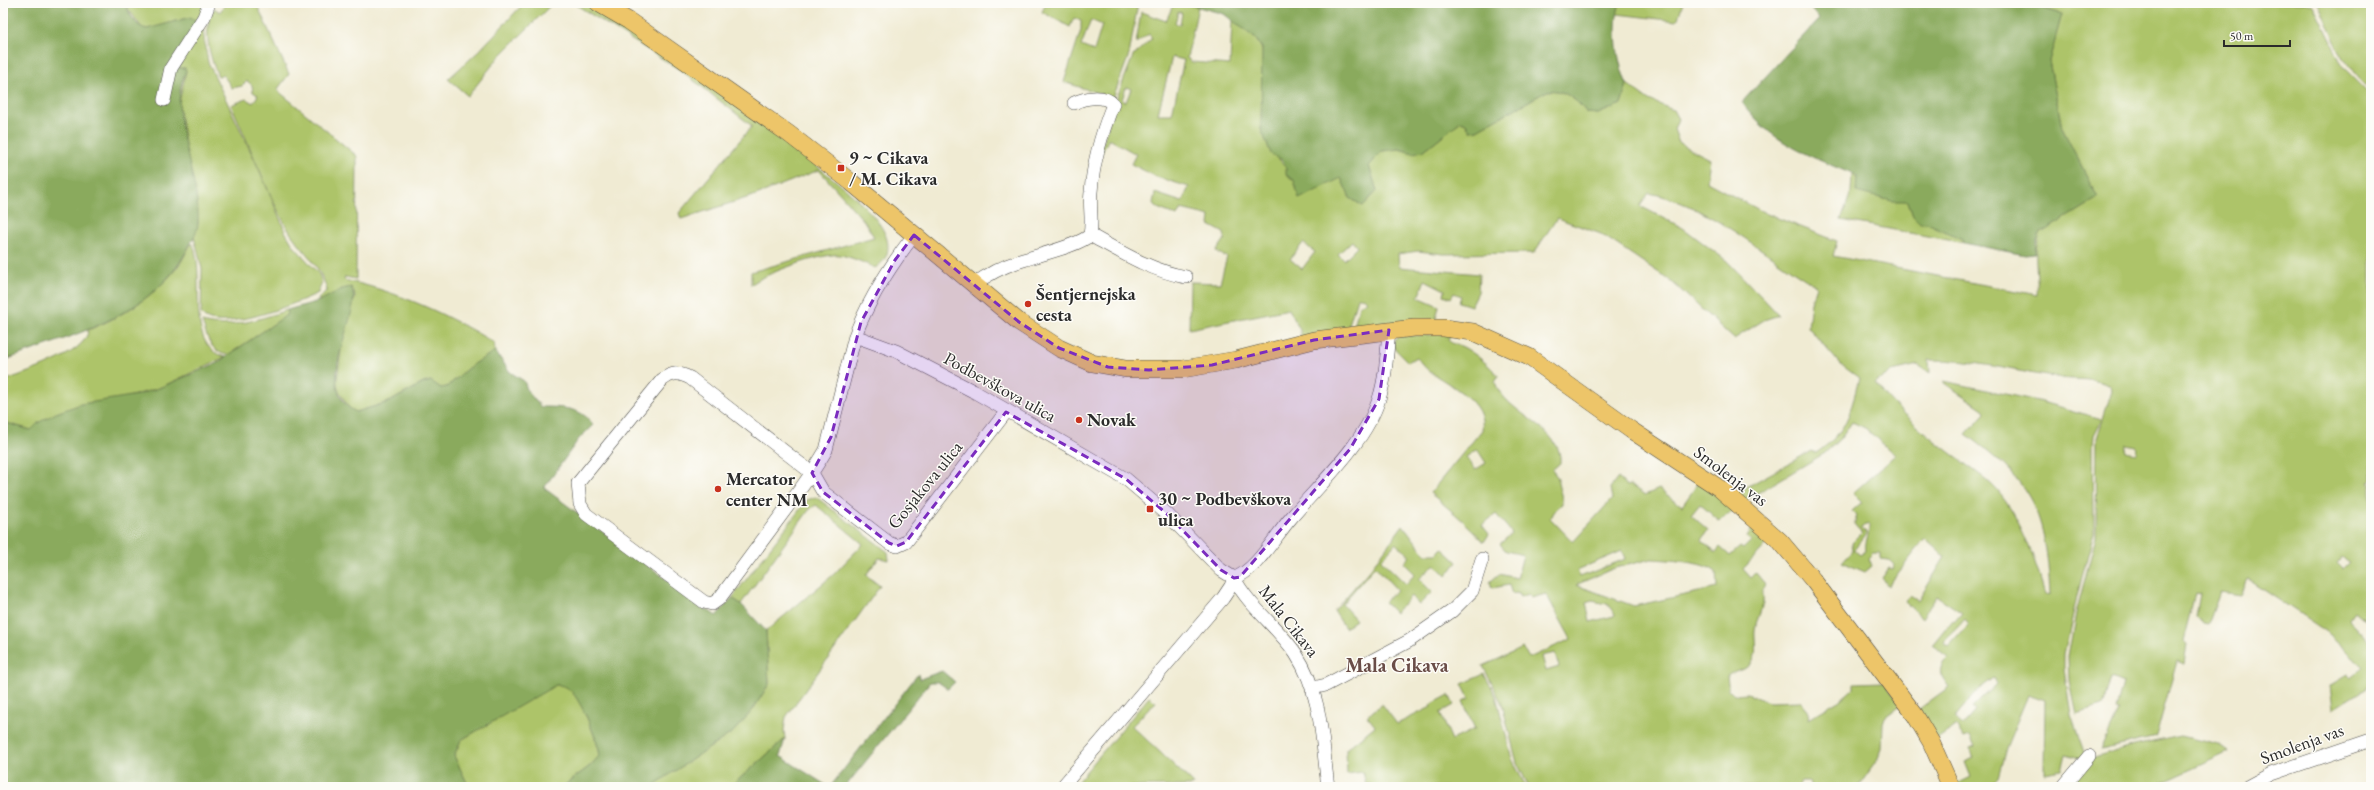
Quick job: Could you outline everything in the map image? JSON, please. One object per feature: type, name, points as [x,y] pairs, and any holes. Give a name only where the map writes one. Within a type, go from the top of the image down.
[{"type":"main road","points":[[598,3],[628,21],[755,109],[851,182],[1019,322],[1059,348],[1092,363],[1126,369],[1183,369],[1212,365],[1280,350],[1314,340],[1389,330]]},
{"type":"main road","name":"Smolenja vas","points":[[1389,330],[1444,328],[1473,332],[1502,343],[1534,360],[1631,430],[1719,488],[1780,541],[1813,580],[1915,715],[1931,742],[1951,787]]},
{"type":"street","points":[[164,100],[171,68],[204,17],[210,3]]},
{"type":"street","points":[[973,285],[990,274],[1015,262],[1080,242],[1090,235],[1092,221],[1090,206],[1091,190],[1104,128],[1113,104],[1092,98],[1084,98],[1074,103]]},
{"type":"street","points":[[812,473],[690,378],[679,372],[672,373],[662,380],[578,483],[580,504],[586,514],[704,602],[712,604],[719,599],[812,473],[826,450],[831,438],[855,336],[880,283],[914,235]]},
{"type":"street","points":[[1090,235],[1153,268],[1168,274],[1186,277]]},
{"type":"street","points":[[1062,787],[1223,598],[1232,586],[1234,578],[1248,571],[1290,518],[1342,460],[1372,416],[1379,399],[1389,330]]},
{"type":"street","name":"Podbevškova ulica","points":[[855,336],[896,351],[973,391],[1006,412],[1126,479],[1158,506],[1221,570],[1234,578]]},
{"type":"street","name":"Gosjakova ulica","points":[[812,473],[824,492],[889,543],[898,546],[906,542],[1006,412]]},
{"type":"street","points":[[1313,688],[1326,685],[1409,641],[1441,620],[1472,591],[1482,559]]},
{"type":"street","name":"Mala Cikava","points":[[1234,578],[1295,654],[1313,688],[1321,725],[1328,787]]},
{"type":"street","name":"Smolenja vas","points":[[2247,787],[2271,774],[2371,740]]},
{"type":"street","points":[[2063,787],[2089,756]]},
{"type":"highlighted area","points":[[914,235],[1019,322],[1059,348],[1108,367],[1149,370],[1212,365],[1314,340],[1389,330],[1379,399],[1350,449],[1240,577],[1234,578],[1221,570],[1167,514],[1126,479],[1006,412],[906,542],[897,546],[889,543],[823,492],[812,473],[831,437],[861,322],[895,260]]},
{"type":"green space","points":[[3,3],[124,3],[136,23],[147,29],[191,17],[197,22],[178,68],[185,68],[186,71],[182,82],[179,106],[184,142],[195,186],[198,226],[187,250],[172,273],[153,292],[131,308],[81,333],[3,361]]},
{"type":"green space","points":[[124,3],[206,3],[197,22],[175,21],[163,26],[147,29],[142,28]]},
{"type":"green space","points":[[226,3],[256,3],[289,74],[277,90],[357,156],[356,279],[345,277],[344,280],[403,297],[459,323],[494,343],[495,351],[468,368],[447,387],[441,388],[430,381],[423,383],[389,402],[356,412],[349,408],[336,386],[342,343],[355,297],[354,291],[319,301],[318,299],[327,290],[324,280],[286,226],[264,182],[231,105],[246,99],[253,103],[258,95],[253,92],[252,85],[247,81],[242,86],[232,88],[223,75],[218,76],[212,60],[208,42],[208,24],[210,16],[214,8],[220,12]]},
{"type":"green space","points":[[524,3],[553,3],[498,58],[468,96],[448,79],[479,51]]},
{"type":"green space","points":[[573,3],[587,3],[662,49],[723,92],[850,192],[880,224],[885,234],[888,249],[883,261],[875,268],[858,260],[840,255],[821,257],[808,260],[767,275],[751,285],[751,272],[874,237],[864,221],[819,170],[756,195],[681,219],[679,213],[752,126],[683,72]]},
{"type":"green space","points":[[1046,3],[1138,3],[1129,55],[1113,98],[1064,82],[1081,30],[1081,21],[1074,18],[1070,27],[1042,12]],"holes":[[[1091,20],[1102,25],[1094,51],[1081,46]]]},
{"type":"green space","points":[[1174,3],[1184,3],[1198,7],[1187,58],[1192,62],[1230,65],[1232,20],[1251,34],[1259,43],[1263,54],[1261,129],[1277,157],[1286,167],[1341,178],[1350,198],[1363,206],[1377,191],[1369,166],[1382,151],[1399,149],[1406,151],[1423,151],[1461,121],[1466,123],[1470,131],[1477,130],[1547,91],[1559,91],[1564,93],[1579,104],[1587,113],[1598,114],[1621,104],[1627,84],[1649,100],[1673,110],[1678,119],[1674,129],[1679,143],[1710,159],[1707,182],[1767,214],[1837,241],[1833,256],[2037,295],[2036,248],[2041,233],[2098,198],[2062,128],[2049,61],[2062,14],[2023,3],[2312,3],[2343,67],[2371,95],[2371,422],[2369,427],[2371,428],[2371,478],[2369,482],[2371,484],[2371,626],[2355,612],[2349,620],[2371,643],[2371,685],[2333,709],[2330,686],[2348,675],[2352,679],[2363,666],[2327,632],[2248,579],[2241,595],[2220,592],[2208,625],[2203,624],[2196,616],[2200,594],[2195,593],[2183,641],[2187,644],[2184,664],[2177,661],[2156,737],[2101,750],[2119,710],[2116,709],[2123,683],[2111,678],[2103,706],[2076,714],[2069,681],[2068,657],[2076,613],[2096,537],[2097,438],[2112,390],[2111,386],[2092,380],[2060,378],[1962,362],[1929,360],[1930,373],[1918,365],[1892,371],[1875,383],[1902,412],[1922,430],[1991,484],[2005,500],[2020,526],[2032,553],[2045,595],[2050,594],[2045,541],[2032,502],[2021,485],[2007,468],[1966,434],[1985,413],[1983,409],[1944,383],[1944,381],[2038,401],[2102,419],[2094,435],[2093,446],[2094,532],[2077,596],[2064,655],[2064,669],[2071,715],[2085,755],[2084,759],[2066,754],[2062,770],[2044,773],[2045,701],[2028,695],[2006,748],[1998,777],[1988,787],[1958,787],[1957,784],[1971,777],[1965,762],[1974,758],[1970,748],[1975,746],[1970,736],[1964,738],[1956,726],[1937,739],[1919,709],[1949,687],[1943,679],[1941,672],[1942,666],[1948,657],[1932,645],[1952,620],[1954,622],[1962,613],[1937,596],[1922,618],[1905,602],[1910,596],[1918,601],[1945,557],[1925,539],[1888,586],[1882,578],[1889,568],[1893,569],[1894,565],[1889,560],[1881,559],[1881,553],[1874,553],[1869,558],[1872,566],[1865,572],[1842,562],[1853,550],[1852,543],[1862,533],[1854,524],[1857,516],[1852,511],[1862,502],[1853,493],[1895,455],[1865,428],[1852,422],[1842,437],[1825,453],[1744,501],[1736,493],[1811,451],[1816,453],[1835,437],[1846,421],[1850,412],[1859,378],[1840,364],[1808,327],[1811,302],[1816,286],[1714,219],[1670,199],[1649,193],[1640,206],[1683,228],[1727,261],[1779,315],[1764,320],[1734,339],[1671,281],[1601,234],[1557,218],[1534,253],[1444,254],[1418,251],[1398,254],[1399,267],[1479,274],[1478,292],[1471,306],[1459,302],[1461,296],[1454,293],[1451,298],[1444,295],[1445,290],[1425,280],[1418,297],[1439,306],[1436,319],[1354,327],[1359,305],[1367,301],[1364,297],[1357,298],[1348,328],[1301,338],[1300,330],[1289,309],[1189,329],[1190,282],[1220,283],[1227,257],[1216,252],[1225,239],[1224,233],[1209,225],[1210,216],[1181,209],[1177,216],[1155,207],[1153,203],[1155,193],[1182,202],[1189,187],[1157,177],[1131,164],[1136,154],[1109,139],[1098,159],[1116,100],[1133,56],[1152,38],[1149,34],[1136,43],[1141,12],[1166,21]],"holes":[[[1178,12],[1182,13],[1180,25],[1175,23]],[[1172,57],[1184,60],[1172,114],[1158,114]],[[1126,87],[1131,89],[1126,102],[1122,100]],[[1352,241],[1357,247],[1344,260],[1338,254]],[[1303,243],[1315,252],[1302,269],[1290,259]],[[2126,444],[2137,446],[2136,453],[2125,451]],[[1869,524],[1866,551],[1860,555],[1854,550],[1867,533],[1860,527]],[[2342,556],[2349,562],[2342,569],[2336,563]],[[1965,619],[1969,624],[1949,646],[1944,642]],[[1994,678],[1997,684],[1972,708],[1975,711],[1963,725],[1954,718],[1979,689]]]},
{"type":"green space","points":[[1184,3],[1620,3],[1616,22],[1616,33],[1618,55],[1627,84],[1621,104],[1598,114],[1587,113],[1579,104],[1564,93],[1559,91],[1547,91],[1477,130],[1470,131],[1466,123],[1461,121],[1423,151],[1413,153],[1399,149],[1382,151],[1369,166],[1377,191],[1363,206],[1350,198],[1341,178],[1299,199],[1294,180],[1286,175],[1286,167],[1282,160],[1271,154],[1261,129],[1262,48],[1256,39],[1224,14]]},
{"type":"green space","points":[[1620,3],[1683,3],[1677,21],[1617,14]]},
{"type":"green space","points":[[1806,3],[2023,3],[2062,14],[2049,61],[2062,128],[2098,198],[2041,233],[2036,242],[2035,254],[2025,255],[1964,243],[1962,239],[1927,223],[1920,223],[1913,216],[1908,201],[1892,201],[1856,192],[1857,176],[1794,148],[1779,139],[1753,116],[1742,102],[1819,19]]},
{"type":"green space","points":[[2318,3],[2371,3],[2371,90],[2352,70],[2345,60]]},
{"type":"green space","points":[[202,25],[208,62],[260,171],[286,233],[293,245],[319,274],[322,282],[318,293],[276,310],[239,320],[210,320],[201,314],[202,269],[194,237],[198,223],[179,103],[186,71],[185,68],[178,68]]},
{"type":"green space","points":[[1852,174],[1884,199],[1908,201],[1913,216],[1962,239],[1964,243],[1841,220],[1851,192]]},
{"type":"green space","points":[[192,243],[198,273],[198,308],[204,339],[212,350],[225,357],[159,388],[117,400],[81,404],[38,423],[31,430],[3,422],[3,381],[53,362],[66,355],[85,339],[88,330],[101,325],[139,303],[162,284],[172,273],[181,262]]},
{"type":"green space","points":[[351,287],[354,298],[337,367],[337,385],[343,400],[356,412],[389,402],[424,383],[431,381],[441,388],[447,387],[468,368],[495,351],[510,372],[524,381],[528,392],[541,407],[570,409],[577,411],[589,419],[593,425],[578,440],[544,488],[716,616],[732,598],[741,604],[766,631],[769,684],[752,711],[733,732],[651,787],[562,787],[590,766],[600,755],[593,731],[579,702],[568,689],[563,686],[556,685],[461,740],[454,756],[469,787],[3,787],[3,422],[31,430],[38,423],[56,413],[81,404],[138,395],[159,388],[217,363],[288,314],[287,310],[319,301],[342,289]]},
{"type":"green space","points":[[287,310],[289,314],[228,355],[217,351],[210,343],[202,322],[223,325],[234,324],[256,320]]},
{"type":"green space","points":[[1451,334],[1448,340],[1472,352],[1492,369],[1498,376],[1495,382],[1501,393],[1510,403],[1544,430],[1553,440],[1559,451],[1560,463],[1552,470],[1558,478],[1562,504],[1553,512],[1550,518],[1573,542],[1612,499],[1610,488],[1618,478],[1627,486],[1630,485],[1645,495],[1659,489],[1682,506],[1699,482],[1735,509],[1719,521],[1700,504],[1691,515],[1708,530],[1701,540],[1716,552],[1720,547],[1730,556],[1740,547],[1743,549],[1751,541],[1747,536],[1752,529],[1759,530],[1769,542],[1743,569],[1751,578],[1756,573],[1765,584],[1762,605],[1755,629],[1756,650],[1751,664],[1727,677],[1729,690],[1734,695],[1747,694],[1770,702],[1800,701],[1809,712],[1808,719],[1840,700],[1853,689],[1853,683],[1885,682],[1901,705],[1885,717],[1883,723],[1882,749],[1878,759],[1858,787],[1811,787],[1809,781],[1801,781],[1798,787],[1529,787],[1517,763],[1502,704],[1483,666],[1523,648],[1529,658],[1571,639],[1546,594],[1531,598],[1529,594],[1520,597],[1518,593],[1512,594],[1509,585],[1492,588],[1490,582],[1499,574],[1517,578],[1523,555],[1506,551],[1500,544],[1512,533],[1496,514],[1482,525],[1489,534],[1484,542],[1464,522],[1430,493],[1482,430],[1482,420],[1472,402],[1464,395],[1425,368],[1416,357],[1408,362],[1394,348],[1393,341],[1399,336]],"holes":[[[1477,449],[1486,463],[1475,470],[1466,457]],[[1622,551],[1625,559],[1580,577],[1577,570]],[[1651,559],[1694,563],[1703,565],[1716,572],[1717,588],[1634,606],[1576,585],[1612,569]],[[1592,601],[1607,604],[1615,614],[1614,616],[1590,622],[1586,603]],[[1555,653],[1559,667],[1546,671],[1542,656]]]},
{"type":"green space","points":[[816,497],[888,552],[889,560],[879,558],[866,575],[880,586],[786,717],[784,730],[785,739],[730,787],[651,787],[733,732],[752,711],[769,684],[766,631],[833,575],[863,544],[816,505],[809,510],[741,604],[732,598],[807,500]]},
{"type":"green space","points":[[1403,525],[1425,554],[1437,554],[1442,548],[1457,562],[1446,576],[1435,564],[1419,579],[1432,592],[1419,605],[1411,596],[1395,613],[1384,602],[1397,590],[1375,566],[1342,604],[1356,620],[1345,628],[1334,611],[1371,568]],"holes":[[[1396,543],[1410,556],[1404,563],[1415,574],[1406,584],[1381,560]]]},
{"type":"green space","points":[[942,671],[955,682],[948,689],[938,682],[930,682],[845,787],[830,787],[918,674],[920,679]]},
{"type":"green space","points":[[1484,674],[1496,696],[1512,759],[1526,787],[1371,787],[1370,784],[1366,785],[1363,772],[1347,774],[1346,749],[1375,726],[1367,716],[1382,704],[1397,724],[1431,707],[1430,705],[1449,695],[1454,705],[1440,713],[1452,740],[1475,729],[1463,701],[1469,698],[1462,684]]},
{"type":"green space","points":[[555,685],[567,687],[574,694],[588,721],[599,749],[600,756],[590,766],[562,787],[469,787],[454,756],[461,740]]},
{"type":"green space","points":[[1149,697],[1156,702],[1132,726],[1194,784],[1193,786],[1073,787]]},
{"type":"green space","points":[[2181,736],[2219,745],[2229,752],[2152,787],[2067,787],[2091,759],[2134,746]]},
{"type":"green space","points":[[785,739],[780,756],[829,787],[806,787],[803,785],[801,787],[730,787]]},
{"type":"place","name":"9 ~ Cikava / M. Cikava","points":[[841,168]]},
{"type":"place","name":"Šentjernejska cesta","points":[[1028,304]]},
{"type":"place","name":"Novak","points":[[1079,420]]},
{"type":"place","name":"Mercator center NM","points":[[718,489]]},
{"type":"place","name":"30 ~ Podbevškova ulica","points":[[1150,509]]},
{"type":"district","name":"Mala Cikava","points":[[1397,665]]}]
